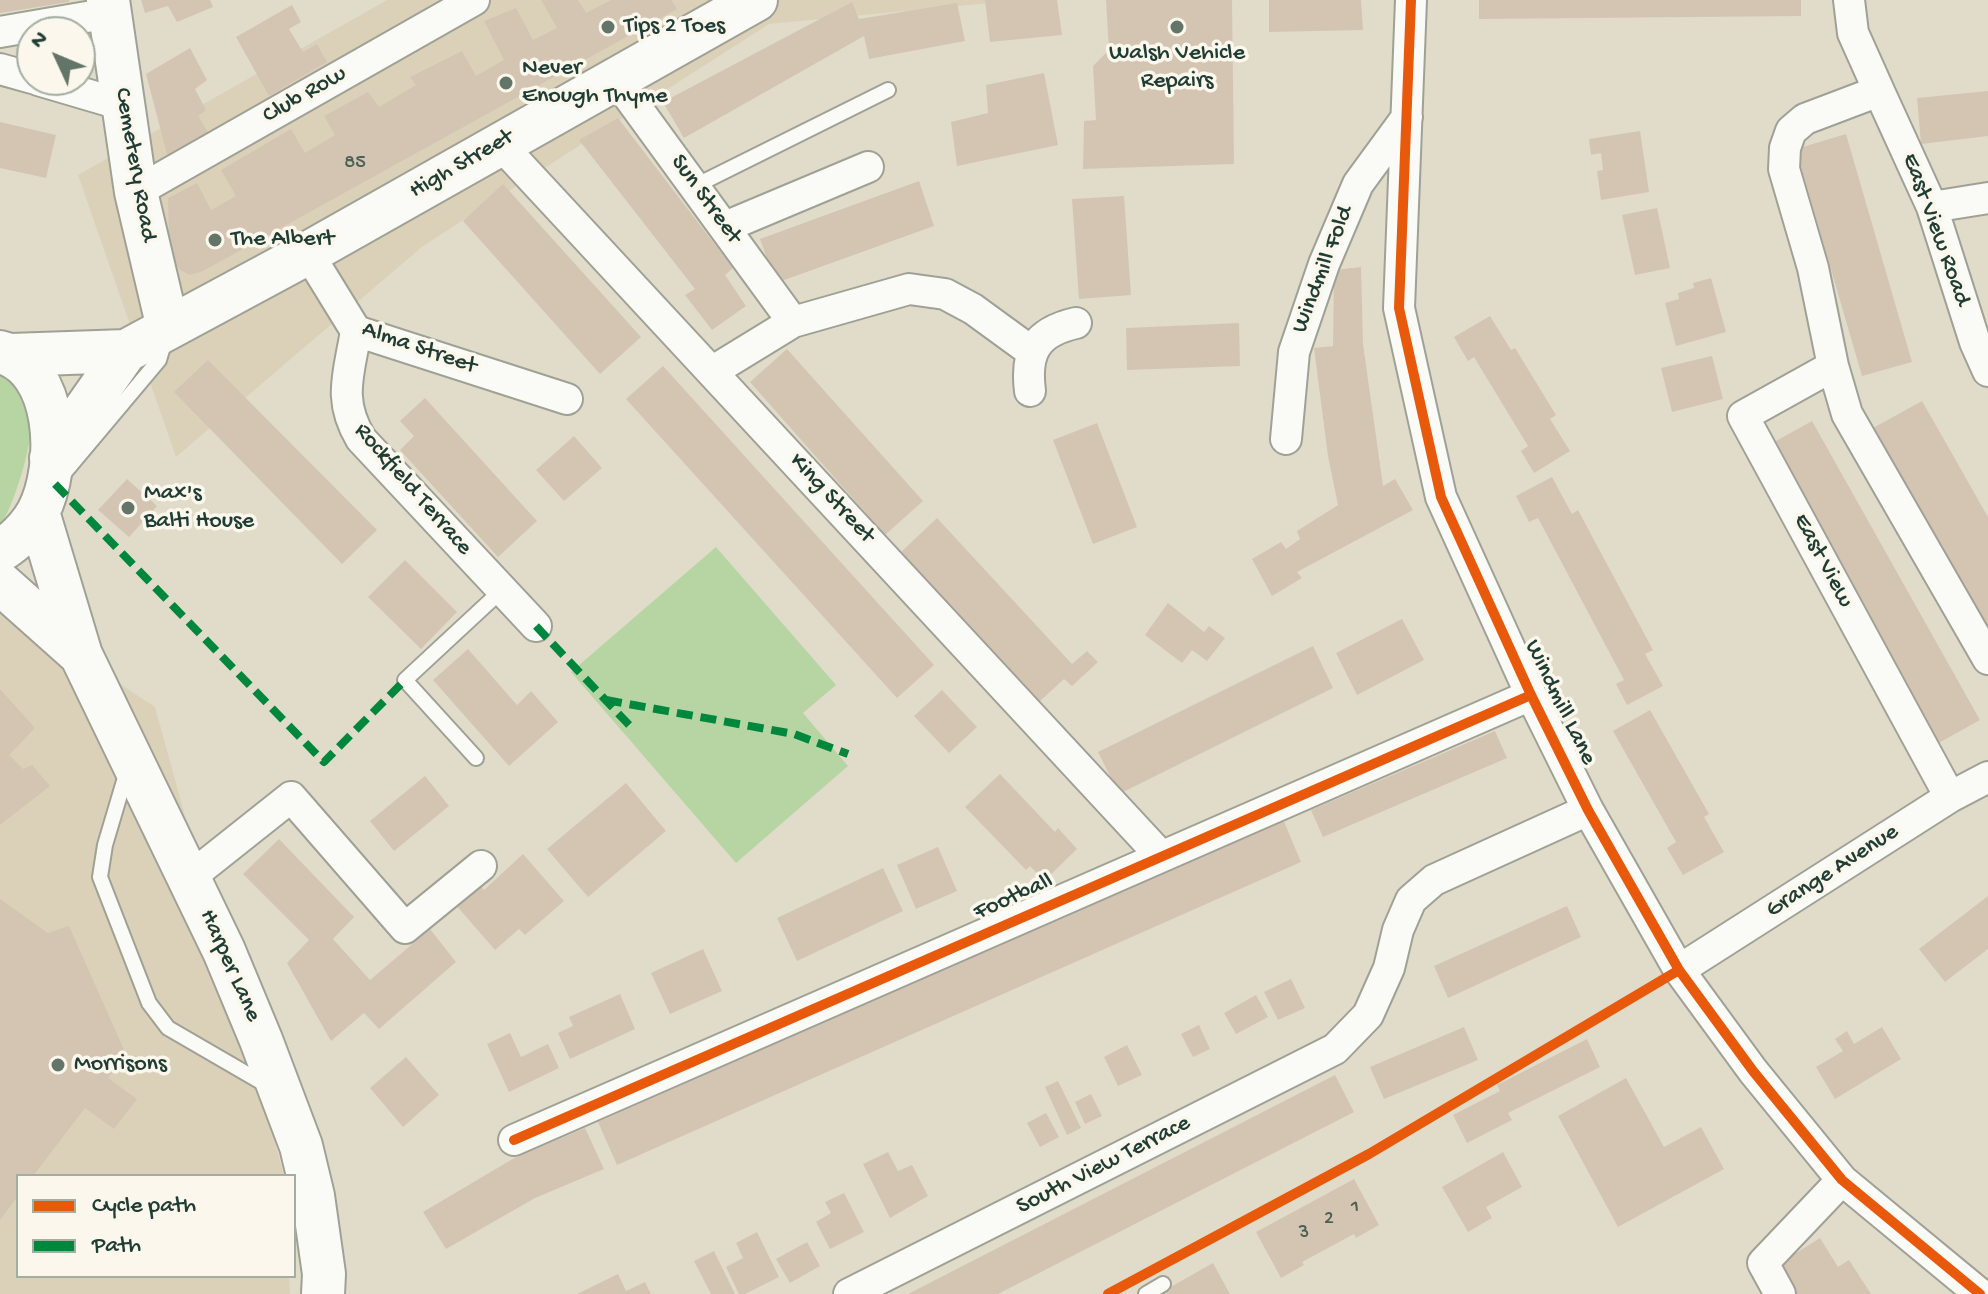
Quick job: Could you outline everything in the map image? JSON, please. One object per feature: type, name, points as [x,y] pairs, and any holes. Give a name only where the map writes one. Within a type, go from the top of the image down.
[{"type":"street","name":"Club Row","points":[[136,192],[474,0]]},
{"type":"street","name":"High Street","points":[[51,458],[126,351],[308,253],[756,0]]},
{"type":"street","name":"Windmill Lane","points":[[1411,0],[1399,308],[1441,497],[1531,695],[1588,810],[1679,970],[1753,1071],[1842,1180],[1980,1294]]},
{"type":"street","points":[[1849,0],[1853,33],[1879,91],[1805,119],[1791,131],[1785,148],[1784,169],[1813,268],[1833,366],[1847,414],[1988,659]]},
{"type":"street","name":"Cemetery Road","points":[[109,7],[136,192],[168,328]]},
{"type":"street","points":[[0,32],[109,7]]},
{"type":"street","name":"Sun Street","points":[[615,78],[793,322]]},
{"type":"street","name":"East View Road","points":[[1879,91],[1932,207],[1975,342],[1988,371]]},
{"type":"street","points":[[92,96],[123,105]]},
{"type":"street","name":"Windmill Fold","points":[[1286,439],[1294,352],[1324,264],[1358,184],[1407,117]]},
{"type":"street","name":"King Street","points":[[500,144],[1160,855]]},
{"type":"street","points":[[725,227],[868,167]]},
{"type":"street","points":[[1932,207],[1988,198]]},
{"type":"street","name":"Alma Street","points":[[308,253],[356,331],[567,399]]},
{"type":"street","points":[[713,371],[793,322],[909,289],[945,294],[973,309],[1032,352]]},
{"type":"street","points":[[1030,391],[1028,372],[1032,352],[1047,334],[1076,323]]},
{"type":"street","name":"Rockfield Terrace","points":[[356,331],[345,398],[350,421],[361,439],[536,626]]},
{"type":"street","name":"High Street","points":[[5,353],[126,351]]},
{"type":"street","name":"High Street","points":[[5,353],[27,365],[51,413],[51,458],[40,506]]},
{"type":"street","name":"East View","points":[[1833,366],[1743,416],[1950,797]]},
{"type":"street","points":[[0,551],[24,532],[40,506]]},
{"type":"street","name":"Harper Lane","points":[[40,506],[81,655],[224,951],[301,1146],[313,1196],[324,1274],[323,1294]]},
{"type":"street","name":"Harper Lane","points":[[0,583],[81,655]]},
{"type":"street","name":"Football","points":[[514,1140],[1531,695]]},
{"type":"street","name":"Grange Avenue","points":[[1679,970],[1950,797],[1988,777]]},
{"type":"street","points":[[189,878],[291,797],[405,928],[481,866]]},
{"type":"street","name":"South View Terrace","points":[[849,1294],[1335,1049],[1368,1015],[1389,968],[1398,930],[1411,900],[1434,880],[1588,810]]},
{"type":"street","points":[[1780,1294],[1763,1263],[1842,1180]]},
{"type":"lane","points":[[695,186],[888,90]]},
{"type":"lane","points":[[40,506],[159,360],[168,328]]},
{"type":"lane","points":[[476,758],[405,680],[502,590]]},
{"type":"lane","points":[[131,755],[105,845],[100,877],[149,1003],[168,1028],[282,1094]]},
{"type":"lane","points":[[1146,1294],[1163,1284]]},
{"type":"shaded area","points":[[387,0],[1022,0],[769,24],[423,246],[176,457],[78,175]]},
{"type":"shaded area","points":[[0,605],[155,707],[283,1174],[16,1174],[16,1278],[289,1278],[290,1294],[0,1294]]},
{"type":"green space","points":[[0,374],[24,396],[29,406],[31,432],[24,468],[0,527]]},
{"type":"green space","points":[[716,547],[836,685],[803,713],[848,766],[736,863],[571,672]]},
{"type":"building","points":[[0,0],[69,0],[69,2],[0,13]]},
{"type":"building","points":[[141,0],[210,0],[213,7],[177,22],[168,6],[145,13]]},
{"type":"building","points":[[541,0],[578,0],[586,13],[611,0],[671,0],[677,9],[203,271],[190,275],[180,270],[173,260],[169,237],[168,198],[197,183],[211,210],[236,196],[221,170],[291,129],[305,153],[335,135],[324,116],[368,92],[379,107],[416,85],[410,77],[462,51],[476,76],[504,60],[484,21],[516,8],[533,40],[557,28]]},
{"type":"building","points":[[985,0],[1057,0],[1062,35],[990,42]]},
{"type":"building","points":[[1106,0],[1232,0],[1234,164],[1083,169],[1084,121],[1096,120],[1093,66],[1109,50]]},
{"type":"building","points":[[1269,0],[1361,0],[1363,30],[1269,32]]},
{"type":"building","points":[[1479,0],[1801,0],[1801,16],[1479,19]]},
{"type":"building","points":[[852,2],[859,19],[957,3],[965,41],[869,59],[864,36],[684,138],[663,102]]},
{"type":"building","points":[[292,5],[301,22],[289,29],[303,52],[317,44],[327,62],[269,96],[236,37]]},
{"type":"building","points":[[190,48],[207,80],[195,89],[206,110],[198,116],[209,134],[168,158],[146,74]]},
{"type":"building","points":[[1044,73],[1058,145],[957,166],[951,122],[988,113],[986,85]]},
{"type":"building","points":[[1988,91],[1988,136],[1921,144],[1917,98]]},
{"type":"building","points":[[618,118],[733,268],[725,275],[746,306],[712,330],[685,295],[695,289],[579,140]]},
{"type":"building","points":[[0,122],[56,135],[46,178],[0,168]]},
{"type":"building","points":[[1640,131],[1649,192],[1601,200],[1597,171],[1603,170],[1601,153],[1591,155],[1589,139]]},
{"type":"building","points":[[1846,134],[1912,362],[1862,376],[1796,149]]},
{"type":"building","points":[[919,181],[934,226],[776,283],[760,239]]},
{"type":"building","points":[[503,184],[641,337],[600,374],[463,221]]},
{"type":"building","points":[[1124,196],[1131,295],[1079,299],[1072,199]]},
{"type":"building","points":[[1657,208],[1670,268],[1635,275],[1622,215]]},
{"type":"building","points":[[1361,267],[1363,344],[1383,486],[1395,479],[1413,510],[1297,572],[1302,578],[1272,596],[1252,559],[1281,542],[1286,549],[1300,539],[1297,531],[1338,505],[1328,456],[1314,348],[1333,346],[1334,270]]},
{"type":"building","points":[[1711,278],[1726,332],[1676,346],[1665,303],[1679,299],[1678,293],[1694,288],[1693,283]]},
{"type":"building","points":[[1490,316],[1511,350],[1515,348],[1556,415],[1550,419],[1570,451],[1534,473],[1521,451],[1528,446],[1474,357],[1468,361],[1454,337]]},
{"type":"building","points":[[1239,323],[1240,366],[1127,370],[1126,328]]},
{"type":"building","points":[[787,349],[923,501],[885,535],[750,382]]},
{"type":"building","points":[[1712,356],[1723,399],[1672,412],[1661,368]]},
{"type":"building","points":[[208,360],[377,530],[342,564],[174,392]]},
{"type":"building","points":[[663,366],[934,665],[897,698],[626,399]]},
{"type":"building","points":[[425,398],[537,521],[498,557],[400,450],[414,436],[400,421]]},
{"type":"building","points":[[1922,401],[1988,517],[1988,629],[1873,428]]},
{"type":"building","points":[[1812,421],[1980,720],[1935,745],[1767,446]]},
{"type":"building","points":[[1097,423],[1137,527],[1093,544],[1053,440]]},
{"type":"building","points":[[574,436],[602,468],[564,501],[536,470]]},
{"type":"building","points":[[1552,477],[1572,514],[1578,510],[1653,650],[1645,654],[1663,686],[1627,705],[1616,684],[1624,680],[1538,518],[1529,522],[1516,496]]},
{"type":"building","name":"Max's Balti House","points":[[127,479],[157,506],[129,537],[98,510]]},
{"type":"building","points":[[937,518],[1072,664],[1087,651],[1098,662],[1072,686],[1064,679],[1039,702],[900,553]]},
{"type":"building","points":[[405,560],[457,612],[421,649],[368,597]]},
{"type":"building","points":[[1168,603],[1204,632],[1209,626],[1225,638],[1207,661],[1192,650],[1182,663],[1145,635]]},
{"type":"building","points":[[1402,619],[1424,660],[1357,695],[1336,653]]},
{"type":"building","points":[[1313,646],[1333,688],[1119,794],[1098,752]]},
{"type":"building","points":[[468,649],[517,705],[531,691],[558,722],[509,766],[433,680]]},
{"type":"building","points":[[0,689],[35,728],[9,755],[23,769],[32,765],[50,786],[0,825]]},
{"type":"building","points":[[942,690],[977,727],[949,753],[914,716]]},
{"type":"building","points":[[1650,710],[1709,814],[1704,817],[1724,852],[1683,875],[1667,848],[1676,842],[1613,731]]},
{"type":"building","points":[[1495,731],[1507,758],[1323,837],[1311,810]]},
{"type":"building","points":[[1000,774],[1055,832],[1058,828],[1077,849],[1044,881],[1030,866],[1026,870],[965,807]]},
{"type":"building","points":[[425,776],[449,806],[394,851],[370,821]]},
{"type":"building","points":[[626,783],[666,831],[588,897],[547,849]]},
{"type":"building","points":[[1283,819],[1301,862],[617,1165],[598,1122]]},
{"type":"building","points":[[279,839],[354,917],[333,939],[370,980],[430,929],[456,962],[379,1029],[364,1013],[331,1041],[287,963],[309,940],[243,874]]},
{"type":"building","points":[[938,847],[957,891],[916,909],[897,865]]},
{"type":"building","points":[[523,854],[564,901],[525,935],[519,929],[495,950],[455,904],[479,884],[484,890]]},
{"type":"building","points":[[883,868],[903,911],[797,961],[777,918]]},
{"type":"building","points":[[1988,896],[1988,949],[1945,982],[1919,949]]},
{"type":"building","name":"Morrisons","points":[[0,899],[48,933],[69,926],[125,1052],[108,1078],[137,1099],[114,1129],[85,1108],[35,1174],[16,1174],[16,1199],[0,1220]]},
{"type":"building","points":[[1567,906],[1581,937],[1448,998],[1434,966]]},
{"type":"building","points":[[703,949],[722,991],[670,1014],[651,973]]},
{"type":"building","points":[[1291,979],[1305,1008],[1278,1020],[1264,992]]},
{"type":"building","points":[[620,994],[635,1029],[570,1059],[558,1033],[573,1026],[569,1017]]},
{"type":"building","points":[[1256,995],[1268,1017],[1236,1034],[1224,1013]]},
{"type":"building","points":[[1199,1025],[1210,1049],[1193,1057],[1181,1034]]},
{"type":"building","points":[[1464,1027],[1478,1060],[1384,1099],[1370,1067]]},
{"type":"building","points":[[1882,1027],[1901,1059],[1835,1099],[1816,1067],[1843,1051],[1835,1039],[1847,1031],[1854,1044]]},
{"type":"building","points":[[510,1033],[521,1057],[548,1044],[559,1068],[509,1092],[487,1044]]},
{"type":"building","points":[[1587,1039],[1600,1067],[1508,1113],[1512,1120],[1467,1143],[1453,1115],[1500,1091],[1497,1085]]},
{"type":"building","points":[[1127,1045],[1142,1075],[1118,1086],[1104,1057]]},
{"type":"building","points":[[406,1057],[439,1095],[403,1127],[370,1088]]},
{"type":"building","points":[[1335,1075],[1354,1112],[998,1294],[908,1294]]},
{"type":"building","points":[[1626,1078],[1664,1147],[1701,1127],[1724,1169],[1618,1227],[1558,1116]]},
{"type":"building","points":[[1058,1081],[1081,1128],[1067,1135],[1045,1087]]},
{"type":"building","points":[[1091,1094],[1102,1116],[1085,1124],[1075,1102]]},
{"type":"building","points":[[1046,1113],[1059,1137],[1040,1147],[1027,1123]]},
{"type":"building","points":[[585,1128],[604,1169],[535,1198],[446,1249],[423,1212],[516,1157]]},
{"type":"building","points":[[888,1152],[898,1171],[912,1165],[928,1196],[890,1218],[863,1164]]},
{"type":"building","points":[[1503,1152],[1522,1187],[1486,1207],[1492,1218],[1468,1232],[1442,1187]]},
{"type":"building","points":[[1354,1179],[1379,1225],[1356,1238],[1354,1234],[1302,1262],[1304,1265],[1281,1278],[1256,1232]]},
{"type":"building","points":[[844,1193],[864,1232],[830,1249],[816,1222],[831,1213],[825,1202]]},
{"type":"building","points":[[757,1232],[779,1277],[739,1294],[726,1267],[743,1258],[736,1243]]},
{"type":"building","points":[[1820,1238],[1838,1267],[1849,1260],[1871,1294],[1795,1294],[1777,1265]]},
{"type":"building","points":[[807,1242],[820,1266],[790,1283],[776,1259]]},
{"type":"building","points":[[714,1251],[735,1294],[711,1294],[694,1261]]},
{"type":"building","points":[[1213,1263],[1230,1294],[1158,1294]]},
{"type":"building","points":[[618,1274],[626,1291],[645,1282],[651,1294],[577,1294]]},
{"type":"marked path","points":[[55,484],[324,762],[405,680]]},
{"type":"marked path","points":[[536,626],[630,726]]},
{"type":"marked path","points":[[606,700],[794,734],[848,754]]},
{"type":"cycle path","points":[[1411,0],[1399,308],[1441,497],[1531,695],[1588,810],[1679,970],[1753,1071],[1842,1180],[1980,1294]]},
{"type":"cycle path","points":[[514,1140],[1531,695]]},
{"type":"cycle path","points":[[1108,1294],[1369,1154],[1679,970]]},
{"type":"place","name":"Tips 2 Toes","points":[[608,27]]},
{"type":"place","name":"Walsh Vehicle Repairs","points":[[1177,27]]},
{"type":"place","name":"Never Enough Thyme","points":[[506,83]]},
{"type":"place","name":"The Albert","points":[[215,240]]},
{"type":"place","name":"Max's Balti House","points":[[128,508]]},
{"type":"place","name":"Morrisons","points":[[58,1065]]}]
